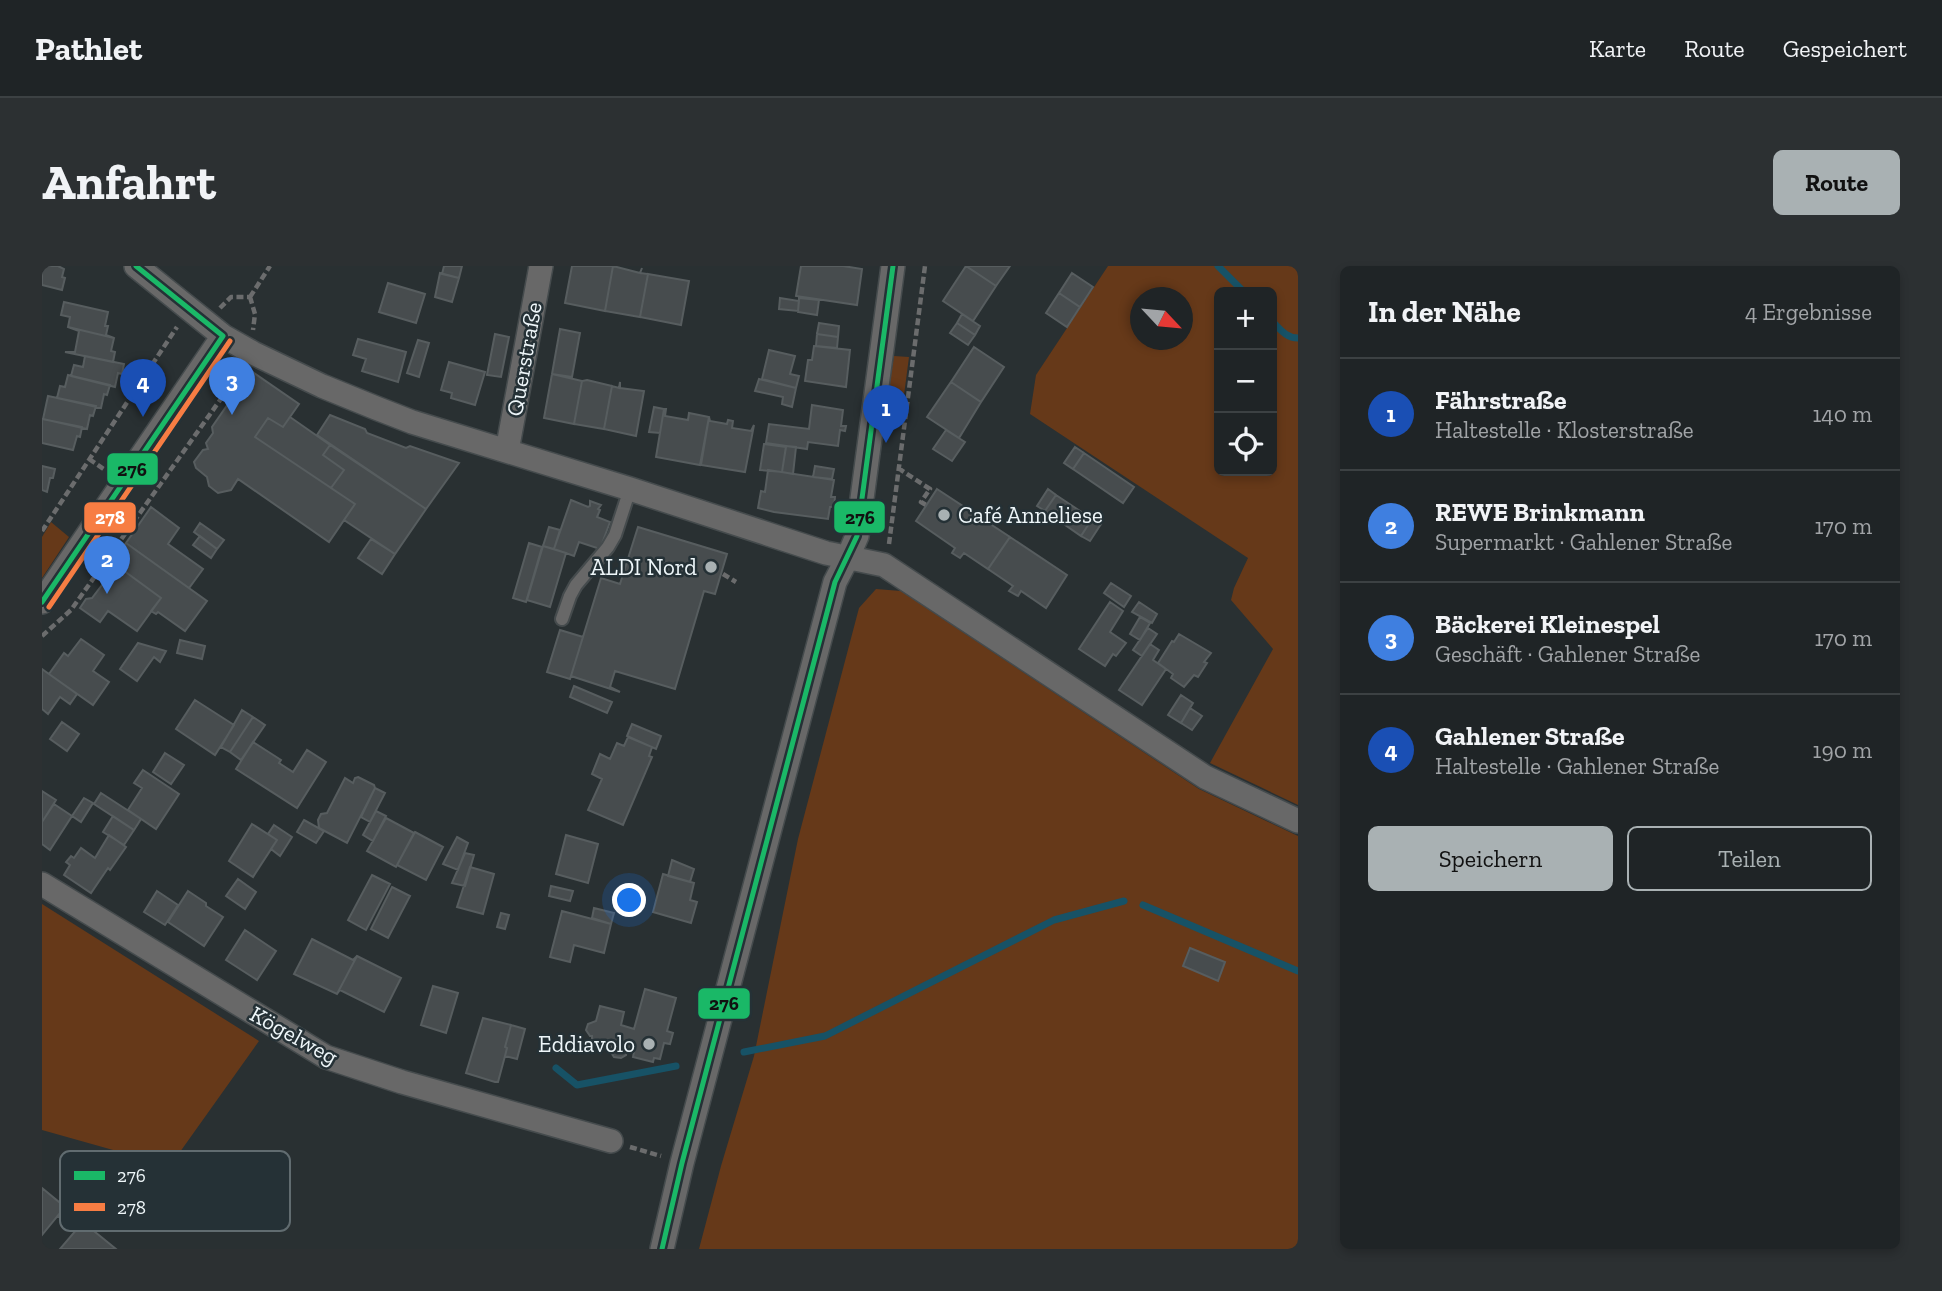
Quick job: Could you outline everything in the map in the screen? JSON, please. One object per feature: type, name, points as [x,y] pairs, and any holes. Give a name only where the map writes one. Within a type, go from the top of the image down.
[{"type":"street","points":[[136,266],[189,309],[225,326],[253,353],[322,386],[412,422],[826,553],[884,565],[1205,777],[1298,821]]},
{"type":"street","name":"Querstraße","points":[[507,451],[541,266]]},
{"type":"street","points":[[662,1249],[682,1163],[835,582],[857,536],[893,266]]},
{"type":"street","points":[[42,602],[225,326]]},
{"type":"street","name":"Kögelweg","points":[[42,884],[326,1057],[402,1082],[611,1141]]},
{"type":"lane","points":[[562,619],[576,585],[615,535],[630,489]]},
{"type":"path","points":[[225,326],[218,312],[222,304],[231,298],[250,297],[270,266]]},
{"type":"path","points":[[884,565],[925,266]]},
{"type":"path","points":[[42,531],[189,309]]},
{"type":"path","points":[[42,636],[71,610],[253,353]]},
{"type":"path","points":[[89,459],[97,464]]},
{"type":"path","points":[[898,468],[930,489],[921,502],[926,506]]},
{"type":"path","points":[[723,574],[736,582]]},
{"type":"path","points":[[611,1141],[682,1163]]},
{"type":"shaded area","points":[[1108,266],[1298,266],[1298,805],[1210,763],[1273,649],[1231,600],[1248,558],[1030,414],[1036,375]]},
{"type":"shaded area","points":[[894,356],[909,357],[904,395],[888,393]]},
{"type":"shaded area","points":[[51,522],[69,537],[42,578],[42,537]]},
{"type":"shaded area","points":[[876,589],[901,591],[1199,789],[1298,836],[1298,1249],[699,1249],[754,1056],[798,839],[859,608]]},
{"type":"shaded area","points":[[42,904],[259,1041],[181,1151],[117,1151],[42,1130]]},
{"type":"building","points":[[42,266],[58,266],[64,269],[62,290],[42,285]]},
{"type":"building","points":[[444,266],[462,266],[459,278],[442,274]]},
{"type":"building","points":[[572,266],[613,266],[605,311],[565,303]]},
{"type":"building","points":[[613,266],[648,274],[640,317],[605,311]]},
{"type":"building","points":[[801,266],[862,269],[857,305],[796,296]]},
{"type":"building","points":[[966,266],[1010,266],[996,286]]},
{"type":"building","points":[[966,266],[996,286],[973,321],[943,301]]},
{"type":"building","points":[[440,273],[459,278],[452,302],[435,297]]},
{"type":"building","points":[[1072,273],[1093,287],[1080,307],[1059,293]]},
{"type":"building","points":[[648,274],[689,281],[681,325],[640,317]]},
{"type":"building","points":[[388,283],[425,294],[416,323],[379,312]]},
{"type":"building","points":[[1059,293],[1080,307],[1067,327],[1046,313]]},
{"type":"building","points":[[780,298],[799,301],[798,311],[779,309]]},
{"type":"building","points":[[799,298],[819,300],[817,315],[798,312]]},
{"type":"building","points":[[64,302],[108,312],[106,335],[114,338],[68,327],[70,317],[61,315]]},
{"type":"building","points":[[962,314],[980,326],[975,335],[957,323]]},
{"type":"building","points":[[819,323],[839,326],[838,337],[817,334]]},
{"type":"building","points":[[957,323],[975,335],[968,345],[950,333]]},
{"type":"building","points":[[68,327],[114,338],[111,351],[115,352],[113,362],[65,352],[75,352],[79,331]]},
{"type":"building","points":[[560,329],[580,333],[572,377],[552,374]]},
{"type":"building","points":[[495,334],[509,337],[501,377],[487,375]]},
{"type":"building","points":[[817,334],[838,337],[837,348],[816,346]]},
{"type":"building","points":[[358,339],[406,352],[398,382],[362,371],[366,359],[353,355]]},
{"type":"building","points":[[418,340],[429,343],[419,377],[407,373]]},
{"type":"building","points":[[814,346],[850,350],[846,387],[805,381],[808,360],[812,360]]},
{"type":"building","points":[[974,347],[1004,367],[981,402],[951,382]]},
{"type":"building","points":[[769,350],[795,356],[790,374],[799,376],[796,388],[762,379]]},
{"type":"building","points":[[85,356],[124,364],[122,374],[118,373],[115,387],[71,376],[74,365],[83,367]]},
{"type":"building","points":[[449,362],[485,372],[475,405],[451,398],[452,393],[441,390]]},
{"type":"building","points":[[251,371],[299,404],[283,427],[268,418],[255,437],[355,504],[329,542],[238,479],[231,490],[218,493],[209,486],[207,477],[196,468],[194,462],[203,450],[208,449],[206,443],[213,433],[212,427]]},
{"type":"building","points":[[552,374],[582,381],[574,424],[544,418]]},
{"type":"building","points":[[68,375],[110,385],[107,395],[104,394],[101,408],[57,398],[60,386],[65,387]]},
{"type":"building","points":[[759,379],[796,388],[792,407],[782,404],[783,397],[755,391]]},
{"type":"building","points":[[582,381],[612,386],[604,429],[574,424]]},
{"type":"building","points":[[620,382],[620,388],[644,391],[636,436],[604,429],[612,386],[619,388]]},
{"type":"building","points":[[951,382],[981,402],[959,438],[927,417]]},
{"type":"building","points":[[48,396],[96,406],[93,416],[90,415],[87,429],[43,419]]},
{"type":"building","points":[[812,405],[843,410],[841,426],[846,426],[845,431],[840,430],[838,446],[808,442],[807,449],[766,443],[769,424],[809,429]]},
{"type":"building","points":[[654,407],[664,409],[660,433],[649,432]]},
{"type":"building","points":[[664,409],[665,416],[688,420],[689,413],[709,417],[700,465],[656,457]]},
{"type":"building","points":[[330,415],[406,448],[410,446],[459,463],[426,509],[317,435]]},
{"type":"building","points":[[290,417],[330,445],[323,455],[344,470],[331,488],[255,437],[268,418],[283,427]]},
{"type":"building","points":[[709,417],[710,421],[727,424],[728,420],[733,421],[732,428],[751,431],[754,425],[745,472],[701,465]]},
{"type":"building","points":[[42,419],[82,427],[73,450],[42,443]]},
{"type":"building","points":[[946,430],[965,442],[952,461],[933,449]]},
{"type":"building","points":[[764,444],[786,447],[782,472],[760,470]]},
{"type":"building","points":[[330,445],[426,509],[395,554],[344,520],[355,504],[331,488],[344,470],[323,455]]},
{"type":"building","points":[[786,446],[796,447],[793,474],[782,472]]},
{"type":"building","points":[[1075,447],[1084,453],[1073,469],[1064,463]]},
{"type":"building","points":[[1084,453],[1134,487],[1123,503],[1073,469]]},
{"type":"building","points":[[42,466],[55,469],[47,492],[42,490]]},
{"type":"building","points":[[815,466],[834,469],[832,479],[813,477]]},
{"type":"building","points":[[768,470],[834,480],[831,497],[835,497],[834,507],[830,507],[828,519],[758,508],[761,491],[765,492]]},
{"type":"building","points":[[937,489],[1010,537],[988,569],[964,553],[960,558],[952,553],[955,548],[916,521]]},
{"type":"building","points":[[1048,489],[1056,495],[1045,511],[1037,506]]},
{"type":"building","points":[[1056,495],[1092,519],[1081,536],[1045,511]]},
{"type":"building","points":[[571,500],[588,507],[590,501],[601,505],[597,517],[610,522],[600,549],[579,542],[574,556],[554,549]]},
{"type":"building","points":[[151,507],[179,528],[168,544],[203,569],[189,588],[126,543]]},
{"type":"building","points":[[1092,519],[1101,524],[1090,541],[1081,536]]},
{"type":"building","points":[[200,523],[224,540],[217,549],[194,532]]},
{"type":"building","points":[[549,527],[560,530],[554,549],[543,546]]},
{"type":"building","points":[[638,527],[727,554],[715,594],[704,591],[675,689],[615,671],[610,687],[620,692],[571,676],[601,578],[620,584]]},
{"type":"building","points":[[200,536],[217,549],[211,558],[193,545]]},
{"type":"building","points":[[1010,537],[1067,575],[1046,608],[1021,591],[1018,596],[1009,591],[1013,586],[988,569]]},
{"type":"building","points":[[371,539],[395,554],[382,574],[358,558]]},
{"type":"building","points":[[126,543],[207,601],[185,631],[158,612],[156,614],[151,611],[161,598],[112,562]]},
{"type":"building","points":[[529,543],[542,547],[526,602],[513,598]]},
{"type":"building","points":[[543,546],[566,553],[550,607],[527,600]]},
{"type":"building","points":[[112,562],[161,598],[137,631],[108,611],[100,622],[80,608],[105,581],[104,574]]},
{"type":"building","points":[[1111,583],[1131,596],[1124,607],[1104,593]]},
{"type":"building","points":[[1110,602],[1123,611],[1110,632],[1126,643],[1116,656],[1113,654],[1105,666],[1079,649]]},
{"type":"building","points":[[1139,602],[1157,614],[1152,623],[1132,612]]},
{"type":"building","points":[[1140,617],[1150,623],[1140,640],[1130,634]]},
{"type":"building","points":[[1148,628],[1157,634],[1142,656],[1133,650]]},
{"type":"building","points":[[560,630],[583,637],[570,679],[547,672]]},
{"type":"building","points":[[1179,634],[1211,653],[1198,677],[1194,675],[1184,687],[1171,678],[1173,674],[1158,663]]},
{"type":"building","points":[[81,639],[104,655],[93,671],[109,682],[93,705],[49,674],[64,653],[68,656]]},
{"type":"building","points":[[180,640],[205,646],[202,659],[177,653]]},
{"type":"building","points":[[138,643],[166,651],[160,662],[154,657],[137,681],[120,669]]},
{"type":"building","points":[[1150,644],[1159,650],[1153,660],[1166,669],[1142,705],[1119,690]]},
{"type":"building","points":[[42,669],[77,694],[70,704],[60,697],[48,714],[42,709]]},
{"type":"building","points":[[574,686],[612,702],[607,713],[570,697]]},
{"type":"building","points":[[1181,695],[1193,703],[1181,723],[1168,715]]},
{"type":"building","points":[[195,700],[234,725],[215,755],[176,729]]},
{"type":"building","points":[[1190,708],[1202,716],[1192,730],[1181,723]]},
{"type":"building","points":[[242,710],[253,717],[230,752],[221,747]]},
{"type":"building","points":[[253,717],[265,725],[241,760],[230,752]]},
{"type":"building","points":[[62,722],[79,734],[67,751],[50,739]]},
{"type":"building","points":[[632,724],[661,736],[656,749],[627,736]]},
{"type":"building","points":[[628,737],[652,747],[649,756],[652,757],[623,825],[588,810],[602,779],[592,774],[600,754],[610,759],[617,743],[624,746]]},
{"type":"building","points":[[253,742],[281,760],[279,763],[293,772],[307,750],[326,762],[297,808],[236,769]]},
{"type":"building","points":[[165,753],[184,765],[171,784],[153,772]]},
{"type":"building","points":[[143,770],[179,794],[156,829],[128,810],[142,788],[134,783]]},
{"type":"building","points":[[358,777],[375,788],[347,843],[319,828],[318,820],[321,814],[327,813],[345,778],[353,783]]},
{"type":"building","points":[[375,788],[385,793],[370,822],[361,817]]},
{"type":"building","points":[[42,791],[56,800],[42,822]]},
{"type":"building","points":[[101,793],[141,819],[134,830],[94,804]]},
{"type":"building","points":[[84,798],[93,803],[81,822],[72,816]]},
{"type":"building","points":[[54,804],[72,816],[50,850],[42,844],[42,822]]},
{"type":"building","points":[[376,811],[386,816],[373,841],[363,835]]},
{"type":"building","points":[[113,816],[134,830],[124,845],[103,832]]},
{"type":"building","points":[[386,818],[414,833],[396,867],[367,851]]},
{"type":"building","points":[[304,820],[324,831],[316,843],[297,832]]},
{"type":"building","points":[[252,824],[277,840],[253,877],[229,861]]},
{"type":"building","points":[[274,825],[292,837],[280,856],[271,849],[277,840],[268,834]]},
{"type":"building","points":[[415,832],[443,847],[426,880],[397,865]]},
{"type":"building","points":[[109,835],[126,847],[91,893],[64,875],[70,865],[66,862],[71,856],[74,858],[81,848],[95,858]]},
{"type":"building","points":[[566,835],[598,844],[588,883],[556,874]]},
{"type":"building","points":[[457,837],[468,843],[458,870],[443,864]]},
{"type":"building","points":[[465,853],[474,855],[465,886],[452,883]]},
{"type":"building","points":[[672,860],[694,869],[690,882],[668,876]]},
{"type":"building","points":[[470,867],[494,874],[483,914],[457,907]]},
{"type":"building","points":[[663,874],[694,883],[690,900],[697,902],[691,923],[653,912]]},
{"type":"building","points":[[372,875],[390,884],[366,930],[348,920]]},
{"type":"building","points":[[238,879],[256,892],[245,909],[226,896]]},
{"type":"building","points":[[551,886],[573,891],[570,901],[549,896]]},
{"type":"building","points":[[392,887],[410,896],[388,938],[371,929]]},
{"type":"building","points":[[157,891],[178,905],[165,925],[144,912]]},
{"type":"building","points":[[188,891],[223,917],[204,946],[168,922]]},
{"type":"building","points":[[594,908],[614,913],[611,924],[592,918]]},
{"type":"building","points":[[562,911],[611,924],[604,953],[574,945],[570,962],[550,957]]},
{"type":"building","points":[[501,913],[509,915],[505,929],[497,927]]},
{"type":"building","points":[[245,930],[276,951],[257,980],[226,960]]},
{"type":"building","points":[[312,939],[353,960],[357,956],[337,994],[294,974]]},
{"type":"building","points":[[1190,948],[1225,962],[1218,981],[1183,966]]},
{"type":"building","points":[[357,956],[401,978],[384,1012],[340,990],[337,994]]},
{"type":"building","points":[[433,986],[458,993],[446,1033],[421,1025]]},
{"type":"building","points":[[645,989],[676,998],[667,1031],[673,1033],[670,1044],[664,1043],[660,1059],[654,1058],[653,1062],[633,1057],[634,1052],[627,1050],[626,1055],[621,1058],[614,1057],[610,1051],[613,1045],[592,1039],[586,1030],[588,1024],[596,1021],[600,1006],[624,1012],[621,1025],[634,1029]]},
{"type":"building","points":[[483,1018],[511,1025],[498,1082],[466,1073]]},
{"type":"building","points":[[511,1025],[525,1029],[517,1059],[505,1056]]},
{"type":"building","points":[[42,1188],[60,1203],[60,1213],[42,1235]]},
{"type":"building","points":[[75,1231],[94,1231],[116,1249],[60,1249]]},
{"type":"waterway","points":[[1218,266],[1239,287]]},
{"type":"waterway","points":[[1277,326],[1287,335],[1298,338]]},
{"type":"waterway","points":[[744,1052],[825,1036],[1054,920],[1124,901]]},
{"type":"waterway","points":[[1143,905],[1298,971]]},
{"type":"waterway","points":[[556,1068],[577,1085],[676,1066]]},
{"type":"transit line","name":"276","points":[[136,266],[223,336]]},
{"type":"transit line","name":"276","points":[[662,1249],[682,1163],[835,582],[857,536],[893,266]]},
{"type":"transit line","name":"276","points":[[42,602],[223,336]]},
{"type":"transit line","name":"278","points":[[49,607],[230,341]]},
{"type":"place","name":"Bäckerei Kleinespel","points":[[232,415]]},
{"type":"place","name":"Gahlener Straße","points":[[143,417]]},
{"type":"place","name":"Fährstraße","points":[[886,443]]},
{"type":"place","name":"Café Anneliese","points":[[944,515]]},
{"type":"place","name":"ALDI Nord","points":[[711,567]]},
{"type":"place","name":"REWE Brinkmann","points":[[107,594]]},
{"type":"place","name":"Eddiavolo","points":[[649,1044]]}]
